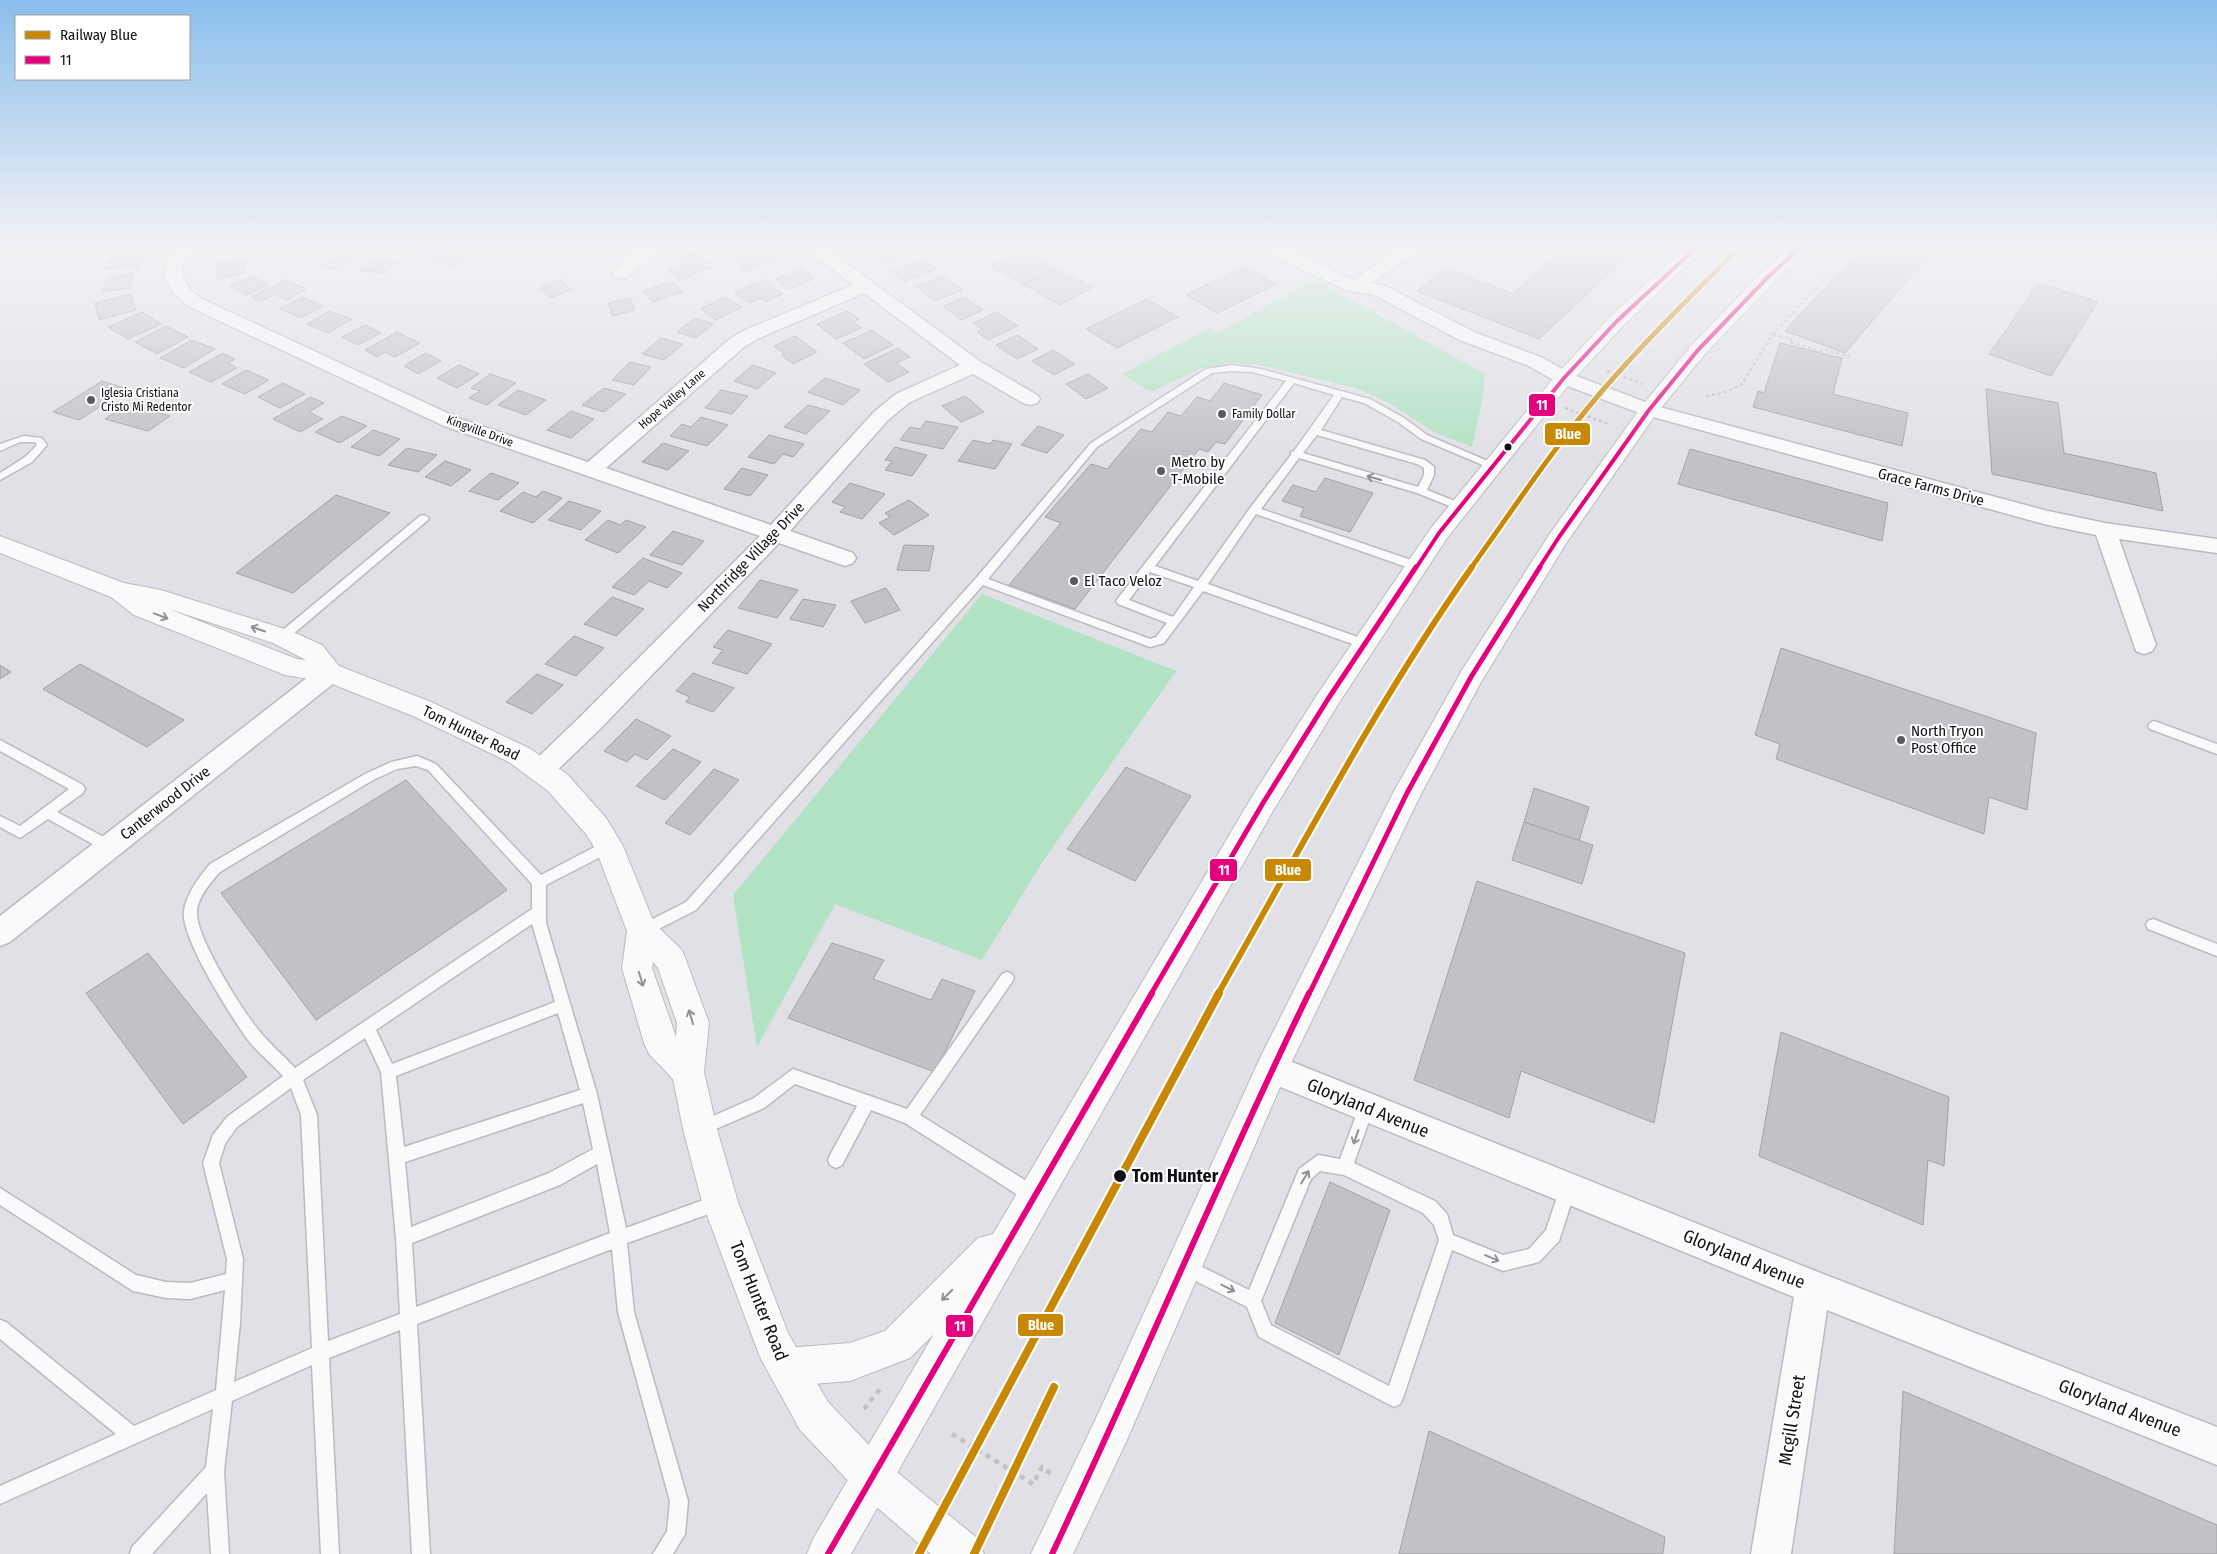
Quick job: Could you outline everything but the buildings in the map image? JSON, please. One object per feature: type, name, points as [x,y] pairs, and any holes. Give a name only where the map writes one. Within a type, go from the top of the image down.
[{"type":"main road","points":[[828,1554],[1263,803],[1328,699],[1416,566],[1460,507],[1564,378],[1623,317]]},
{"type":"main road","points":[[1052,1554],[1112,1428],[1272,1069],[1407,793],[1471,677],[1559,537],[1650,399],[1730,317]]},
{"type":"main road","name":"Tom Hunter Road","points":[[0,544],[120,591],[161,598],[282,638],[313,651],[330,673]]},
{"type":"main road","name":"Tom Hunter Road","points":[[120,591],[142,609],[294,668],[330,673],[422,709],[495,742],[541,770],[558,783],[569,795],[596,826],[609,846],[642,931],[638,968],[660,1043],[688,1072],[700,1129],[720,1202],[773,1344],[814,1416],[872,1477],[963,1554]]},
{"type":"main road","points":[[786,1367],[850,1362],[897,1345],[1027,1209]]},
{"type":"street","name":"Kingville Drive","points":[[225,317],[451,422],[845,558]]},
{"type":"street","name":"Hope Valley Lane","points":[[592,470],[737,343],[750,335],[792,317]]},
{"type":"street","points":[[907,317],[974,366],[1030,399]]},
{"type":"street","points":[[1398,317],[1454,344],[1535,374],[1564,378],[1650,399]]},
{"type":"street","name":"Northridge Village Drive","points":[[541,770],[589,724],[776,533],[892,406],[919,390],[974,366]]},
{"type":"street","name":"Grace Farms Drive","points":[[1650,399],[2007,508],[2105,530],[2217,546]]},
{"type":"street","points":[[2105,530],[2144,645]]},
{"type":"street","name":"Canterwood Drive","points":[[0,933],[330,673]]},
{"type":"street","name":"Gloryland Avenue","points":[[1272,1069],[1812,1287],[2217,1446]]},
{"type":"street","name":"Mcgill Street","points":[[1771,1554],[1812,1287]]},
{"type":"lane","points":[[642,931],[691,906],[981,580],[1094,445],[1209,371],[1229,367],[1252,368],[1367,401],[1402,420],[1424,437],[1494,466]]},
{"type":"lane","points":[[1175,622],[1122,601],[1292,380]]},
{"type":"lane","points":[[981,580],[1150,643],[1160,640],[1175,622],[1295,454],[1315,431],[1339,394]]},
{"type":"lane","points":[[1315,431],[1421,462],[1429,467],[1429,475],[1421,491]]},
{"type":"lane","points":[[0,448],[19,439],[31,438],[39,440],[42,445],[38,452],[0,477]]},
{"type":"lane","points":[[1295,454],[1421,491],[1460,507]]},
{"type":"lane","points":[[1254,510],[1416,566]]},
{"type":"lane","points":[[282,638],[424,518]]},
{"type":"lane","points":[[1148,567],[1365,644]]},
{"type":"lane","points":[[2154,726],[2217,749]]},
{"type":"lane","points":[[0,745],[79,789],[20,833],[0,821]]},
{"type":"lane","points":[[330,1554],[309,1115],[294,1076],[254,1036],[205,960],[192,924],[190,911],[202,882],[215,868],[367,778],[394,765],[417,761],[432,767],[540,882],[539,923],[590,1094],[619,1238],[626,1312],[679,1501],[676,1534],[662,1554]]},
{"type":"lane","points":[[47,813],[110,846]]},
{"type":"lane","points":[[540,882],[609,846]]},
{"type":"lane","points":[[220,1554],[215,1472],[224,1396],[235,1259],[211,1163],[218,1140],[232,1122],[294,1076],[539,912]]},
{"type":"lane","points":[[2153,925],[2217,950]]},
{"type":"lane","points":[[910,1117],[1007,978]]},
{"type":"lane","points":[[388,1072],[563,1005]]},
{"type":"lane","points":[[367,1028],[388,1072],[397,1157],[404,1238],[421,1554]]},
{"type":"lane","points":[[700,1129],[759,1103],[793,1076],[910,1117],[1027,1209]]},
{"type":"lane","points":[[397,1157],[590,1094]]},
{"type":"lane","points":[[836,1160],[867,1102]]},
{"type":"lane","points":[[1345,1167],[1366,1107]]},
{"type":"lane","points":[[404,1238],[554,1179],[602,1153]]},
{"type":"lane","points":[[1184,1266],[1253,1301],[1266,1331],[1394,1398],[1447,1240],[1441,1220],[1429,1208],[1345,1167],[1318,1163],[1305,1174],[1253,1301]]},
{"type":"lane","points":[[1447,1240],[1503,1263],[1533,1256],[1553,1235],[1568,1188]]},
{"type":"lane","points":[[0,1196],[133,1283],[166,1290],[190,1292],[234,1280]]},
{"type":"lane","points":[[0,1495],[319,1353],[619,1238],[720,1202]]},
{"type":"lane","points":[[0,1328],[132,1436]]},
{"type":"lane","points":[[139,1554],[215,1472]]},
{"type":"path","points":[[1706,396],[1723,393],[1741,385],[1773,334],[1789,317]]},
{"type":"path","points":[[1773,334],[1791,339],[1789,342],[1821,351],[1824,349],[1849,357]]},
{"type":"path","points":[[1599,368],[1650,399]]},
{"type":"path","points":[[1558,405],[1609,424]]},
{"type":"path","points":[[864,1409],[880,1389]]},
{"type":"path","points":[[952,1434],[1032,1484],[1042,1467],[1057,1478]]},
{"type":"green space","points":[[1247,317],[1381,317],[1487,375],[1484,378],[1484,392],[1472,447],[1434,432],[1391,404],[1359,389],[1261,365],[1231,363],[1200,369],[1151,392],[1122,374],[1209,328],[1218,332]]},
{"type":"green space","points":[[982,594],[1176,671],[1043,861],[982,960],[835,904],[757,1047],[733,895]]},
{"type":"rail line","name":"Blue","points":[[919,1554],[1205,1017],[1385,699],[1434,621],[1552,454],[1601,392],[1671,317]]},
{"type":"rail line","name":"Blue","points":[[974,1554],[1054,1387]]},
{"type":"transit line","name":"11","points":[[828,1554],[1184,937],[1263,803],[1328,699],[1439,533],[1564,378],[1622,317]]},
{"type":"transit line","name":"11","points":[[1052,1554],[1112,1428],[1272,1069],[1407,793],[1471,677],[1559,537],[1649,410],[1698,350],[1730,317]]},
{"type":"place","name":"Iglesia Cristiana Cristo Mi Redentor","points":[[91,400]]},
{"type":"place","name":"Family Dollar","points":[[1222,414]]},
{"type":"place","name":"Metro by T-Mobile","points":[[1161,471]]},
{"type":"place","name":"El Taco Veloz","points":[[1074,581]]},
{"type":"place","name":"North Tryon Post Office","points":[[1901,740]]},
{"type":"place","name":"Tom Hunter","points":[[1120,1176]]}]
